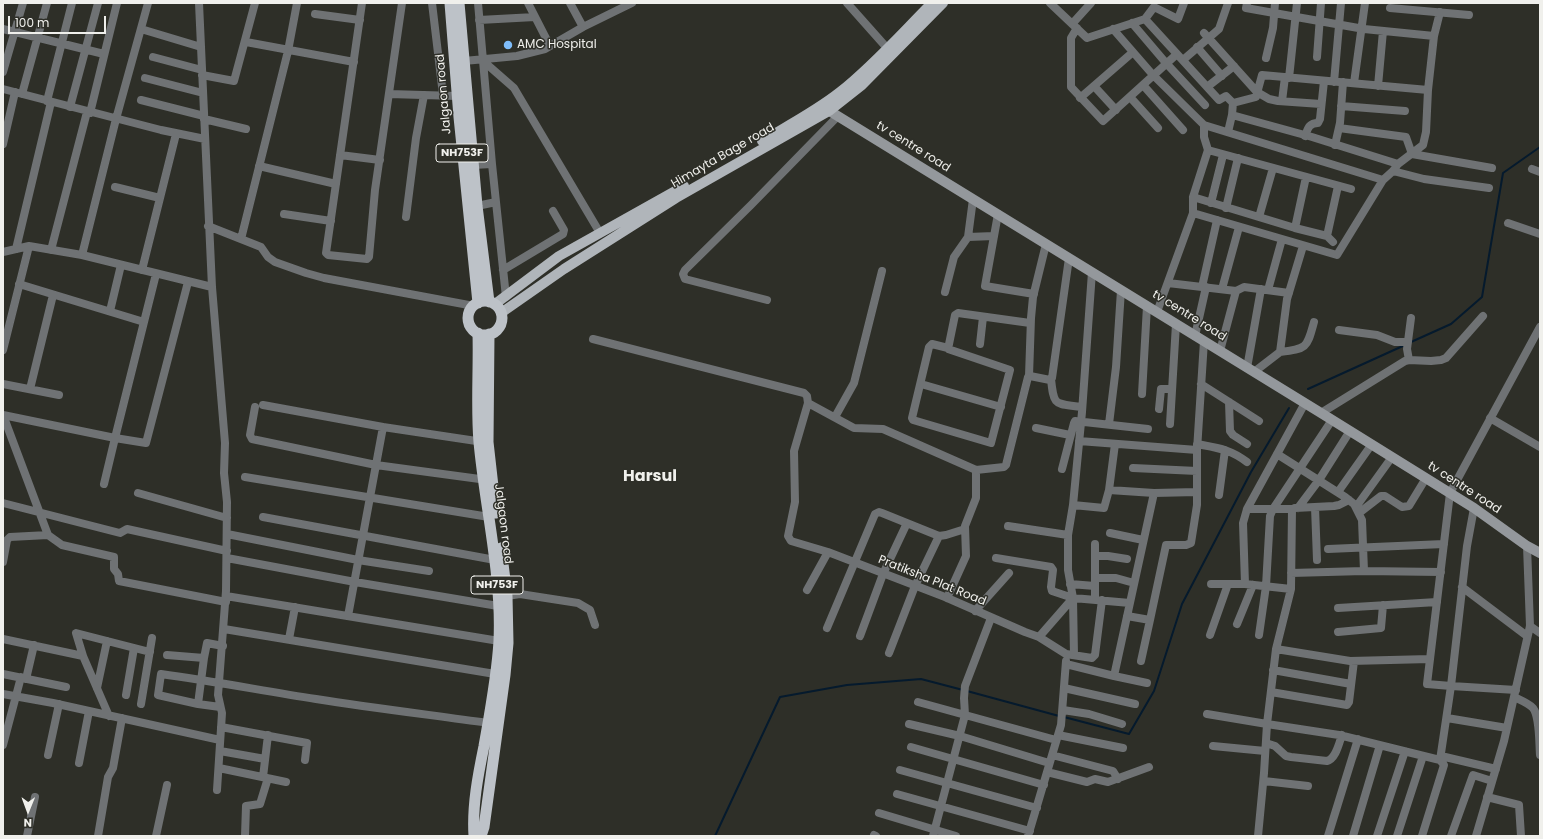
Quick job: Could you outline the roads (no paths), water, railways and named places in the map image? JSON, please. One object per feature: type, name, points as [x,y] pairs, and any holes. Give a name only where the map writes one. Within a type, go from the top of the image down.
[{"type":"highway","name":"Jalgaon road","points":[[450,3],[457,96],[487,306]]},
{"type":"highway","name":"Jalgaon road","points":[[459,3],[487,306]]},
{"type":"highway","points":[[487,306],[501,324],[494,332],[484,334],[474,330],[469,321],[470,310],[487,306]]},
{"type":"highway","name":"Jalgaon road","points":[[481,836],[484,827],[508,643],[484,442],[484,334]]},
{"type":"highway","name":"Jalgaon road","points":[[474,836],[477,783],[488,723],[504,603],[495,560],[489,517],[488,480]]},
{"type":"main road","points":[[487,306],[506,297],[559,256],[718,167],[830,111],[864,72],[932,3]]},
{"type":"main road","name":"Himayta Bage road","points":[[487,306],[564,269],[676,198],[830,111],[862,85],[943,3]]},
{"type":"main road","name":"tv centre road","points":[[830,111],[1250,370],[1322,412],[1332,420],[1474,508],[1527,546],[1540,552]]},
{"type":"street","points":[[3,72],[23,3]]},
{"type":"street","points":[[3,144],[38,37],[47,3]]},
{"type":"street","points":[[16,249],[72,3]]},
{"type":"street","points":[[70,106],[98,3]]},
{"type":"street","points":[[51,250],[117,3]]},
{"type":"street","points":[[82,255],[116,119],[148,3]]},
{"type":"street","points":[[199,3],[208,226],[225,443],[224,473],[227,518],[226,599],[218,695],[222,713],[217,790]]},
{"type":"street","points":[[153,57],[234,81],[246,42],[255,3]]},
{"type":"street","points":[[241,239],[288,51],[297,3]]},
{"type":"street","points":[[362,3],[326,255],[369,258],[380,160],[402,3]]},
{"type":"street","points":[[432,3],[443,95]]},
{"type":"street","points":[[478,3],[482,60],[506,297]]},
{"type":"street","points":[[528,3],[550,46]]},
{"type":"street","points":[[570,3],[583,27]]},
{"type":"street","points":[[464,61],[518,56],[550,46],[583,27],[632,3]]},
{"type":"street","points":[[848,3],[887,48]]},
{"type":"street","points":[[1050,3],[1087,38],[1113,28],[1145,19],[1155,5],[1178,18],[1184,3]]},
{"type":"street","points":[[1091,3],[1074,26],[1071,38],[1071,84],[1072,89],[1103,121],[1166,63],[1197,47],[1206,35],[1219,29],[1228,3]]},
{"type":"street","points":[[1247,3],[1246,8],[1295,17],[1383,31],[1434,36]]},
{"type":"street","points":[[1266,58],[1275,3]]},
{"type":"street","points":[[1282,101],[1287,78],[1296,3]]},
{"type":"street","points":[[1317,58],[1321,3]]},
{"type":"street","points":[[1335,145],[1339,128],[1341,106],[1338,82],[1339,24],[1341,3]]},
{"type":"street","points":[[1354,83],[1365,3]]},
{"type":"street","points":[[1390,8],[1469,15]]},
{"type":"street","points":[[1193,213],[1337,255],[1383,180],[1423,145],[1426,132],[1428,90],[1434,36],[1440,12]]},
{"type":"street","points":[[315,14],[360,20]]},
{"type":"street","points":[[479,20],[535,17]]},
{"type":"street","points":[[1145,19],[1219,100],[1226,96],[1233,103],[1228,132]]},
{"type":"street","points":[[1132,23],[1204,105]]},
{"type":"street","points":[[3,28],[104,54]]},
{"type":"street","points":[[1113,28],[1153,75],[1204,125],[1383,180]]},
{"type":"street","points":[[141,30],[201,47]]},
{"type":"street","points":[[1378,86],[1383,31]]},
{"type":"street","points":[[1206,35],[1257,92],[1269,99],[1321,104]]},
{"type":"street","points":[[246,42],[288,51],[354,62]]},
{"type":"street","points":[[1197,47],[1222,76]]},
{"type":"street","points":[[1080,98],[1133,52]]},
{"type":"street","points":[[482,60],[514,88],[600,233]]},
{"type":"street","points":[[1207,87],[1234,66]]},
{"type":"street","points":[[1233,103],[1256,97],[1262,75],[1428,90]]},
{"type":"street","points":[[145,78],[203,94]]},
{"type":"street","points":[[1305,136],[1309,126],[1319,122],[1324,81]]},
{"type":"street","points":[[1143,85],[1183,130]]},
{"type":"street","points":[[1094,86],[1116,110]]},
{"type":"street","points":[[3,89],[176,134],[204,139]]},
{"type":"street","points":[[389,94],[457,96]]},
{"type":"street","points":[[406,217],[416,138],[424,95]]},
{"type":"street","points":[[1130,97],[1158,128]]},
{"type":"street","points":[[141,100],[246,129]]},
{"type":"street","points":[[1341,106],[1405,111]]},
{"type":"street","points":[[767,300],[685,279],[683,274],[685,270],[751,205],[830,111]]},
{"type":"street","points":[[1232,115],[1335,145],[1424,179],[1489,188]]},
{"type":"street","points":[[1158,312],[1193,213],[1192,197],[1208,150],[1204,137],[1204,125]]},
{"type":"street","points":[[1339,128],[1406,137],[1412,154]]},
{"type":"street","points":[[142,270],[176,134]]},
{"type":"street","points":[[1208,150],[1351,189]]},
{"type":"street","points":[[1412,154],[1492,168]]},
{"type":"street","points":[[340,155],[380,160]]},
{"type":"street","points":[[1211,203],[1223,155]]},
{"type":"street","points":[[1226,208],[1238,158]]},
{"type":"street","points":[[473,165],[492,164]]},
{"type":"street","points":[[259,166],[336,184]]},
{"type":"street","points":[[1259,217],[1273,168]]},
{"type":"street","points":[[1532,169],[1540,172]]},
{"type":"street","points":[[1295,228],[1306,177]]},
{"type":"street","points":[[1327,236],[1338,186]]},
{"type":"street","points":[[115,187],[160,198]]},
{"type":"street","points":[[1192,197],[1327,236],[1333,242]]},
{"type":"street","points":[[945,292],[954,256],[968,237],[973,199]]},
{"type":"street","points":[[477,206],[496,202]]},
{"type":"street","points":[[503,270],[563,234],[564,230],[553,210]]},
{"type":"street","points":[[284,214],[331,221]]},
{"type":"street","points":[[998,214],[985,286],[1034,294]]},
{"type":"street","points":[[1141,661],[1166,545],[1186,545],[1191,543],[1197,505],[1197,447],[1201,384],[1199,338],[1204,287],[1217,220]]},
{"type":"street","points":[[1508,224],[1540,234]]},
{"type":"street","points":[[208,226],[261,248],[271,259],[306,273],[324,278],[487,306]]},
{"type":"street","points":[[1222,289],[1239,227]]},
{"type":"street","points":[[968,237],[994,236]]},
{"type":"street","points":[[1250,370],[1264,289],[1282,239]]},
{"type":"street","points":[[593,339],[804,393],[807,396],[808,403],[854,428],[883,429],[976,470],[1004,467],[1006,465],[1029,376],[1030,323],[1034,294],[1046,244]]},
{"type":"street","points":[[3,350],[5,333],[29,246]]},
{"type":"street","points":[[3,252],[29,246],[82,255],[212,287]]},
{"type":"street","points":[[1280,352],[1289,293],[1303,246]]},
{"type":"street","points":[[1069,258],[1051,379],[1054,399],[1060,404],[1082,407]]},
{"type":"street","points":[[110,311],[121,265]]},
{"type":"street","points":[[836,417],[854,383],[882,271]]},
{"type":"street","points":[[897,794],[942,806],[1030,835],[1049,763],[1061,725],[1066,664],[1070,654],[1073,598],[1068,570],[1068,535],[1073,505],[1081,421],[1092,272]]},
{"type":"street","points":[[104,484],[156,274]]},
{"type":"street","points":[[3,415],[146,444],[188,282]]},
{"type":"street","points":[[1168,283],[1236,291],[1244,286],[1289,293]]},
{"type":"street","points":[[19,284],[144,322]]},
{"type":"street","points":[[1109,424],[1116,367],[1121,290]]},
{"type":"street","points":[[1220,351],[1236,291]]},
{"type":"street","points":[[30,389],[52,295]]},
{"type":"street","points":[[1142,394],[1147,306]]},
{"type":"street","points":[[948,348],[955,315],[958,314],[1030,323]]},
{"type":"street","points":[[1322,412],[1409,360],[1441,360],[1446,358],[1483,316]]},
{"type":"street","points":[[980,344],[983,317]]},
{"type":"street","points":[[1409,360],[1407,353],[1411,318]]},
{"type":"street","points":[[1250,370],[1280,352],[1295,350],[1306,346],[1314,322]]},
{"type":"street","points":[[1170,424],[1176,324]]},
{"type":"street","points":[[1540,327],[1450,493],[1427,684],[1515,693],[1534,710],[1537,721],[1540,754]]},
{"type":"street","points":[[1339,330],[1377,336],[1395,342],[1408,342]]},
{"type":"street","points":[[934,344],[948,348],[950,350],[1010,370],[992,443],[989,444],[913,420],[912,415],[930,345],[934,344]]},
{"type":"street","points":[[1029,376],[1051,379]]},
{"type":"street","points":[[3,384],[59,395]]},
{"type":"street","points":[[921,384],[1001,408]]},
{"type":"street","points":[[1201,384],[1259,421]]},
{"type":"street","points":[[1158,409],[1160,389],[1172,389]]},
{"type":"street","points":[[1229,402],[1230,431],[1233,435],[1247,444]]},
{"type":"street","name":"Pratiksha Plat Road","points":[[808,403],[794,451],[795,502],[788,536],[791,541],[828,552],[947,598],[991,618],[1039,637],[1070,654]]},
{"type":"street","points":[[1237,624],[1249,584],[1244,523],[1247,508],[1305,403]]},
{"type":"street","points":[[484,442],[259,406],[250,435],[252,439],[376,465],[488,480]]},
{"type":"street","points":[[3,415],[48,535],[62,545],[114,557],[114,569],[118,574],[119,581],[226,599],[295,607],[499,641]]},
{"type":"street","points":[[1490,418],[1539,444]]},
{"type":"street","points":[[1259,635],[1266,586],[1269,522],[1273,509],[1332,420]]},
{"type":"street","points":[[1062,469],[1074,422],[1081,421],[1148,429]]},
{"type":"street","points":[[348,616],[383,427]]},
{"type":"street","points":[[1036,428],[1070,435]]},
{"type":"street","points":[[1258,836],[1273,670],[1276,649],[1291,589],[1295,508],[1319,480],[1350,431]]},
{"type":"street","points":[[1079,442],[1197,447],[1225,450],[1236,453],[1247,462]]},
{"type":"street","points":[[1073,505],[1104,508],[1109,490],[1115,444]]},
{"type":"street","points":[[1338,492],[1372,444]]},
{"type":"street","points":[[1219,495],[1225,450]]},
{"type":"street","points":[[1277,454],[1338,492],[1349,500],[1357,510],[1362,520],[1364,571]]},
{"type":"street","points":[[1357,510],[1392,457]]},
{"type":"street","points":[[1134,468],[1197,471]]},
{"type":"street","points":[[947,598],[966,556],[965,529],[976,498],[976,470]]},
{"type":"street","points":[[245,477],[489,517]]},
{"type":"street","points":[[1357,510],[1381,496],[1385,496],[1402,507],[1409,506],[1426,478]]},
{"type":"street","points":[[1109,490],[1154,494],[1197,492]]},
{"type":"street","points":[[138,493],[227,518]]},
{"type":"street","points":[[1114,676],[1154,494]]},
{"type":"street","points":[[1247,508],[1273,509],[1315,507],[1339,505],[1349,500]]},
{"type":"street","points":[[3,503],[121,533],[127,529],[227,554],[354,582],[504,603],[520,594],[578,603],[590,610],[596,625]]},
{"type":"street","points":[[1315,507],[1317,560]]},
{"type":"street","points":[[1422,836],[1444,765],[1441,758],[1467,546],[1474,508]]},
{"type":"street","points":[[827,628],[875,514],[882,513],[939,536],[965,529]]},
{"type":"street","points":[[263,517],[495,560]]},
{"type":"street","points":[[860,636],[883,574],[907,523]]},
{"type":"street","points":[[1008,526],[1068,535]]},
{"type":"street","points":[[1110,533],[1143,540]]},
{"type":"street","points":[[227,534],[358,560],[430,571]]},
{"type":"street","points":[[3,562],[7,540],[10,537],[48,535]]},
{"type":"street","points":[[889,653],[915,586],[939,536]]},
{"type":"street","points":[[1070,654],[1092,658],[1095,655],[1098,600],[1095,582],[1096,544]]},
{"type":"street","points":[[1328,549],[1444,544]]},
{"type":"street","points":[[1476,836],[1507,728],[1530,626],[1527,546]]},
{"type":"street","points":[[807,590],[828,552]]},
{"type":"street","points":[[1095,556],[1108,556],[1127,559]]},
{"type":"street","points":[[996,558],[1051,567],[1053,570],[1052,591],[1073,598],[1130,603]]},
{"type":"street","points":[[1291,573],[1364,571],[1441,572]]},
{"type":"street","points":[[975,611],[1009,573]]},
{"type":"street","points":[[1070,584],[1095,582],[1116,578],[1134,583]]},
{"type":"street","points":[[1211,584],[1249,584],[1291,589]]},
{"type":"street","points":[[1210,635],[1228,584]]},
{"type":"street","points":[[1462,587],[1527,636]]},
{"type":"street","points":[[1039,637],[1073,598]]},
{"type":"street","points":[[1338,608],[1383,604],[1437,602]]},
{"type":"street","points":[[1338,632],[1381,628],[1383,604]]},
{"type":"street","points":[[289,639],[295,607]]},
{"type":"street","points":[[1127,616],[1150,620]]},
{"type":"street","points":[[934,833],[965,715],[965,686],[991,618]]},
{"type":"street","points":[[1530,626],[1540,633]]},
{"type":"street","points":[[224,629],[495,674]]},
{"type":"street","points":[[109,716],[83,656],[76,633],[150,652]]},
{"type":"street","points":[[141,704],[152,638]]},
{"type":"street","points":[[3,639],[83,656]]},
{"type":"street","points":[[97,688],[107,641]]},
{"type":"street","points":[[198,704],[207,643],[223,646]]},
{"type":"street","points":[[3,743],[16,697],[24,678],[34,646]]},
{"type":"street","points":[[126,695],[134,648]]},
{"type":"street","points":[[1276,649],[1326,658],[1354,661],[1430,659]]},
{"type":"street","points":[[167,654],[204,658]]},
{"type":"street","points":[[1271,692],[1347,705],[1349,702],[1354,661]]},
{"type":"street","points":[[1066,664],[1146,683]]},
{"type":"street","points":[[1273,670],[1351,684]]},
{"type":"street","points":[[3,674],[66,687]]},
{"type":"street","points":[[220,707],[198,704],[158,695],[161,674],[202,679],[315,699],[488,723]]},
{"type":"street","points":[[1064,688],[1135,704]]},
{"type":"street","points":[[3,694],[59,704],[220,740]]},
{"type":"street","points":[[918,702],[1057,737],[1123,748]]},
{"type":"street","points":[[48,755],[59,704]]},
{"type":"street","points":[[78,763],[89,711]]},
{"type":"street","points":[[1062,712],[1092,714],[1122,724]]},
{"type":"street","points":[[1207,714],[1342,735],[1423,756],[1496,769]]},
{"type":"street","points":[[98,836],[108,777],[113,768],[122,718]]},
{"type":"street","points":[[1447,718],[1507,728]]},
{"type":"street","points":[[909,724],[960,736],[1049,763],[1087,782],[1095,779],[1108,782],[1149,767]]},
{"type":"street","points":[[221,727],[307,743],[305,760]]},
{"type":"street","points":[[245,836],[246,806],[260,804],[266,778],[265,759],[268,735]]},
{"type":"street","points":[[1213,746],[1275,746],[1286,756],[1327,761],[1331,760],[1334,756],[1342,735]]},
{"type":"street","points":[[1328,836],[1358,739]]},
{"type":"street","points":[[1353,836],[1380,745]]},
{"type":"street","points":[[911,747],[1044,786]]},
{"type":"street","points":[[220,751],[265,759]]},
{"type":"street","points":[[1377,836],[1405,751]]},
{"type":"street","points":[[1397,836],[1423,756]]},
{"type":"street","points":[[1049,763],[1113,771],[1118,779]]},
{"type":"street","points":[[219,768],[286,782]]},
{"type":"street","points":[[900,770],[1037,808]]},
{"type":"street","points":[[1450,836],[1473,775],[1492,781]]},
{"type":"street","points":[[1264,781],[1308,786]]},
{"type":"street","points":[[156,836],[167,785]]},
{"type":"street","points":[[28,836],[35,797]]},
{"type":"street","points":[[1487,797],[1520,805],[1521,836]]},
{"type":"street","points":[[879,813],[934,833],[956,836]]},
{"type":"waterway","points":[[1411,342],[1451,324],[1482,297],[1503,173],[1540,147]]},
{"type":"waterway","points":[[1308,389],[1405,345]]},
{"type":"waterway","points":[[1064,717],[1129,734],[1154,691],[1182,604],[1251,472],[1289,408]]},
{"type":"waterway","points":[[715,836],[780,697],[847,685],[921,679],[963,690]]},
{"type":"waterway","points":[[967,691],[1059,716]]},
{"type":"place","name":"AMC Hospital","points":[[508,45]]},
{"type":"district","name":"Harsul","points":[[650,477]]}]
